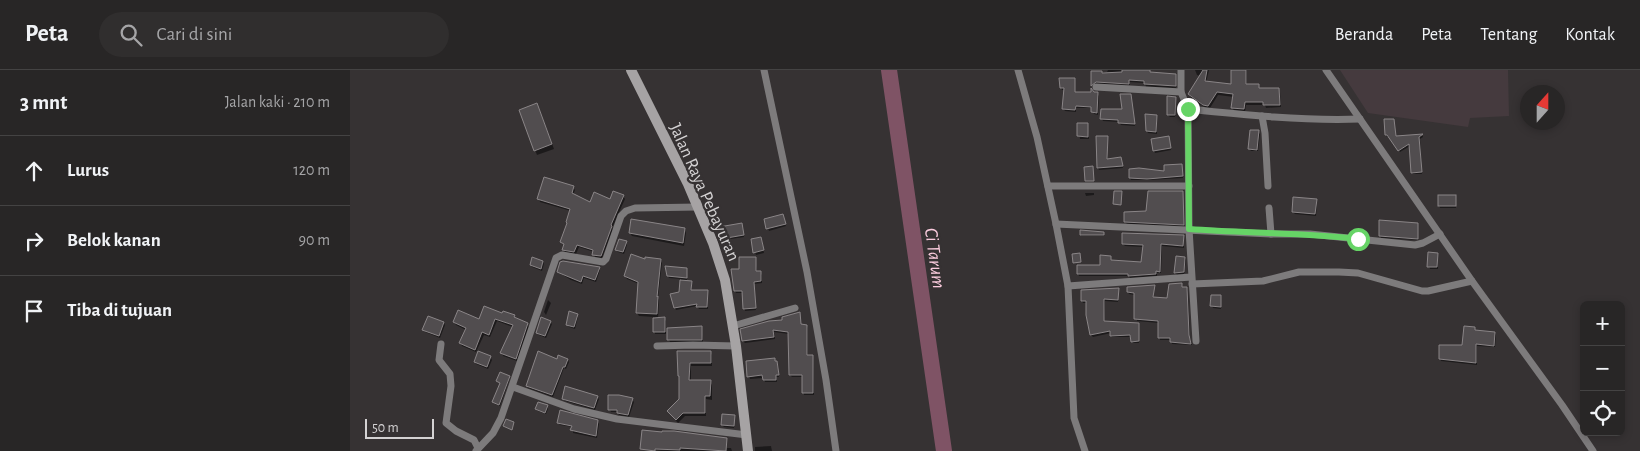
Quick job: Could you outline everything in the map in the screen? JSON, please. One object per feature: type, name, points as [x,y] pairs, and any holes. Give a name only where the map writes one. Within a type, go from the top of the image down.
[{"type":"main road","name":"Jalan Raya Pebayuran","points":[[631,70],[688,184],[713,244],[725,280],[736,346],[748,451]]},
{"type":"street","points":[[764,70],[807,272],[836,451]]},
{"type":"street","points":[[1018,70],[1037,137],[1068,286],[1074,418],[1085,451]]},
{"type":"street","points":[[1181,70],[1181,92],[1188,109],[1189,229],[1196,342]]},
{"type":"street","points":[[1326,70],[1472,281],[1562,404],[1593,451]]},
{"type":"street","points":[[1096,87],[1181,92]]},
{"type":"street","points":[[1188,109],[1262,116],[1360,119]]},
{"type":"street","points":[[1262,116],[1265,132],[1268,186]]},
{"type":"street","points":[[1048,186],[1189,186]]},
{"type":"street","points":[[441,344],[439,360],[450,374],[451,386],[446,423],[456,431],[474,440],[477,450],[494,433],[501,418],[556,258],[562,255],[603,262],[606,259],[621,216],[626,211],[635,208],[698,207]]},
{"type":"street","points":[[1269,208],[1271,234]]},
{"type":"street","points":[[1056,224],[1271,234],[1310,234],[1415,245],[1440,234]]},
{"type":"street","points":[[1068,286],[1192,280],[1263,282],[1299,272],[1358,273],[1422,291],[1472,281]]},
{"type":"street","points":[[733,326],[794,308]]},
{"type":"street","points":[[657,346],[736,346]]},
{"type":"street","points":[[512,387],[574,409],[631,422],[746,435]]},
{"type":"shaded area","points":[[1340,70],[1508,70],[1509,116],[1470,118],[1468,127],[1368,113]]},
{"type":"building","points":[[1122,70],[1150,70],[1150,72],[1176,74],[1176,86],[1144,84],[1144,81],[1129,80],[1129,84],[1096,82],[1091,86],[1091,71],[1102,71],[1102,73],[1122,72]]},
{"type":"building","points":[[1203,70],[1207,70],[1205,81],[1231,84],[1231,70],[1246,70],[1246,84],[1259,84],[1259,88],[1279,88],[1280,105],[1263,105],[1263,102],[1245,102],[1244,109],[1231,108],[1233,94],[1217,92],[1208,106],[1203,105],[1188,94]]},
{"type":"building","points":[[1059,78],[1075,78],[1075,92],[1091,92],[1091,88],[1094,92],[1098,92],[1097,113],[1091,112],[1091,107],[1076,106],[1075,110],[1062,109],[1064,88],[1060,88]]},
{"type":"building","points":[[1120,94],[1131,94],[1135,124],[1118,123],[1118,120],[1100,119],[1101,109],[1122,109]]},
{"type":"building","points":[[1167,96],[1176,97],[1175,115],[1167,115]]},
{"type":"building","points":[[537,103],[552,144],[534,151],[519,110]]},
{"type":"building","points":[[1145,114],[1157,115],[1156,132],[1146,131]]},
{"type":"building","points":[[1384,119],[1394,119],[1396,136],[1423,134],[1419,137],[1422,172],[1411,173],[1409,144],[1398,151],[1387,135],[1385,135]]},
{"type":"building","points":[[1077,123],[1088,123],[1088,137],[1077,136]]},
{"type":"building","points":[[1250,130],[1259,130],[1257,150],[1248,149]]},
{"type":"building","points":[[1096,136],[1108,136],[1107,159],[1121,157],[1123,166],[1097,168]]},
{"type":"building","points":[[1169,136],[1171,148],[1153,151],[1151,139]]},
{"type":"building","points":[[1182,164],[1183,176],[1147,179],[1129,178],[1129,169],[1139,168],[1164,171],[1164,165]]},
{"type":"building","points":[[1093,166],[1094,181],[1085,181],[1084,167]]},
{"type":"building","points":[[544,177],[574,186],[572,193],[590,202],[594,192],[610,199],[613,191],[624,195],[611,225],[601,256],[592,255],[593,250],[577,245],[574,252],[562,250],[564,244],[560,242],[570,209],[537,199]]},
{"type":"building","points":[[1114,191],[1122,191],[1121,205],[1113,204]]},
{"type":"building","points":[[1148,191],[1183,191],[1184,225],[1124,222],[1124,212],[1146,211]]},
{"type":"building","points":[[1438,195],[1456,195],[1456,206],[1438,206]]},
{"type":"building","points":[[1293,197],[1317,199],[1315,214],[1292,212]]},
{"type":"building","points":[[783,214],[786,224],[766,229],[764,219]]},
{"type":"building","points":[[631,219],[685,228],[683,243],[629,233]]},
{"type":"building","points":[[1379,220],[1418,223],[1418,239],[1379,236]]},
{"type":"building","points":[[742,223],[744,235],[721,239],[719,227]]},
{"type":"building","points":[[1080,230],[1104,232],[1104,235],[1080,235]]},
{"type":"building","points":[[1122,233],[1184,235],[1183,246],[1161,244],[1160,272],[1156,271],[1156,274],[1128,276],[1128,274],[1077,274],[1077,265],[1100,265],[1100,255],[1111,256],[1111,260],[1141,262],[1143,245],[1122,244]]},
{"type":"building","points":[[761,237],[764,250],[753,253],[751,239]]},
{"type":"building","points":[[619,239],[627,241],[623,252],[615,250]]},
{"type":"building","points":[[1428,252],[1438,253],[1437,267],[1427,267]]},
{"type":"building","points":[[1080,253],[1081,262],[1073,263],[1072,254]]},
{"type":"building","points":[[631,254],[645,259],[645,257],[661,259],[657,314],[636,313],[638,282],[624,276]]},
{"type":"building","points":[[1176,256],[1185,257],[1184,272],[1174,273]]},
{"type":"building","points":[[532,257],[543,261],[541,269],[530,265]]},
{"type":"building","points":[[739,257],[756,257],[756,271],[761,271],[761,281],[754,282],[756,308],[743,309],[742,291],[734,291],[731,269],[739,269]]},
{"type":"building","points":[[560,262],[600,267],[595,280],[583,276],[581,282],[557,272]]},
{"type":"building","points":[[665,266],[687,268],[687,278],[667,276]]},
{"type":"building","points":[[680,280],[692,281],[691,290],[708,290],[707,307],[696,307],[697,304],[674,308],[670,294],[679,292]]},
{"type":"building","points":[[1182,283],[1182,287],[1187,287],[1191,344],[1170,342],[1170,338],[1158,338],[1158,321],[1134,319],[1134,293],[1127,292],[1127,287],[1155,285],[1153,297],[1167,298],[1169,284]]},
{"type":"building","points":[[1119,288],[1118,300],[1104,299],[1104,321],[1139,323],[1139,341],[1131,342],[1130,335],[1110,336],[1110,331],[1090,335],[1086,315],[1086,301],[1081,301],[1081,290]]},
{"type":"building","points":[[1211,295],[1221,295],[1221,307],[1210,306]]},
{"type":"building","points":[[484,306],[502,313],[503,311],[515,315],[514,317],[528,323],[516,359],[500,353],[513,325],[495,319],[489,335],[482,332],[475,350],[459,343],[466,328],[453,322],[458,310],[479,319]]},
{"type":"building","points":[[569,311],[578,314],[574,327],[566,325]]},
{"type":"building","points":[[800,312],[801,324],[807,325],[807,355],[813,355],[813,393],[802,393],[802,375],[789,375],[788,332],[773,330],[774,337],[742,341],[740,329],[769,321],[782,320],[782,317]]},
{"type":"building","points":[[428,316],[444,322],[439,336],[422,330]]},
{"type":"building","points":[[541,317],[551,321],[545,336],[536,333]]},
{"type":"building","points":[[665,317],[665,332],[653,332],[653,318]]},
{"type":"building","points":[[702,326],[702,340],[667,340],[667,328]]},
{"type":"building","points":[[1464,326],[1475,327],[1475,330],[1495,332],[1494,346],[1476,344],[1476,363],[1439,359],[1439,345],[1462,345]]},
{"type":"building","points":[[478,351],[491,356],[487,367],[474,362]]},
{"type":"building","points":[[538,351],[557,359],[558,355],[568,359],[552,395],[526,386]]},
{"type":"building","points":[[677,351],[711,351],[711,363],[690,363],[689,380],[711,380],[710,396],[705,396],[705,413],[683,413],[676,420],[667,411],[679,399]]},
{"type":"building","points":[[775,358],[779,375],[776,375],[776,380],[763,380],[762,375],[747,377],[746,361]]},
{"type":"building","points":[[500,372],[510,376],[499,405],[492,402],[500,383],[496,381]]},
{"type":"building","points":[[565,386],[598,396],[594,408],[562,399]]},
{"type":"building","points":[[608,395],[633,398],[628,415],[617,413],[617,410],[608,410]]},
{"type":"building","points":[[538,402],[548,405],[545,413],[535,409]]},
{"type":"building","points":[[560,410],[598,420],[596,436],[570,430],[572,426],[557,423]]},
{"type":"building","points":[[722,414],[735,415],[734,426],[721,425]]},
{"type":"building","points":[[506,419],[514,422],[512,430],[503,426]]},
{"type":"building","points":[[642,430],[674,431],[727,438],[726,451],[680,448],[680,450],[655,449],[655,451],[640,449]]},
{"type":"waterway","name":"Ci Tarum","points":[[889,70],[944,451]]},
{"type":"route","points":[[1188,109],[1189,229],[1271,234],[1310,234],[1358,239]]}]
